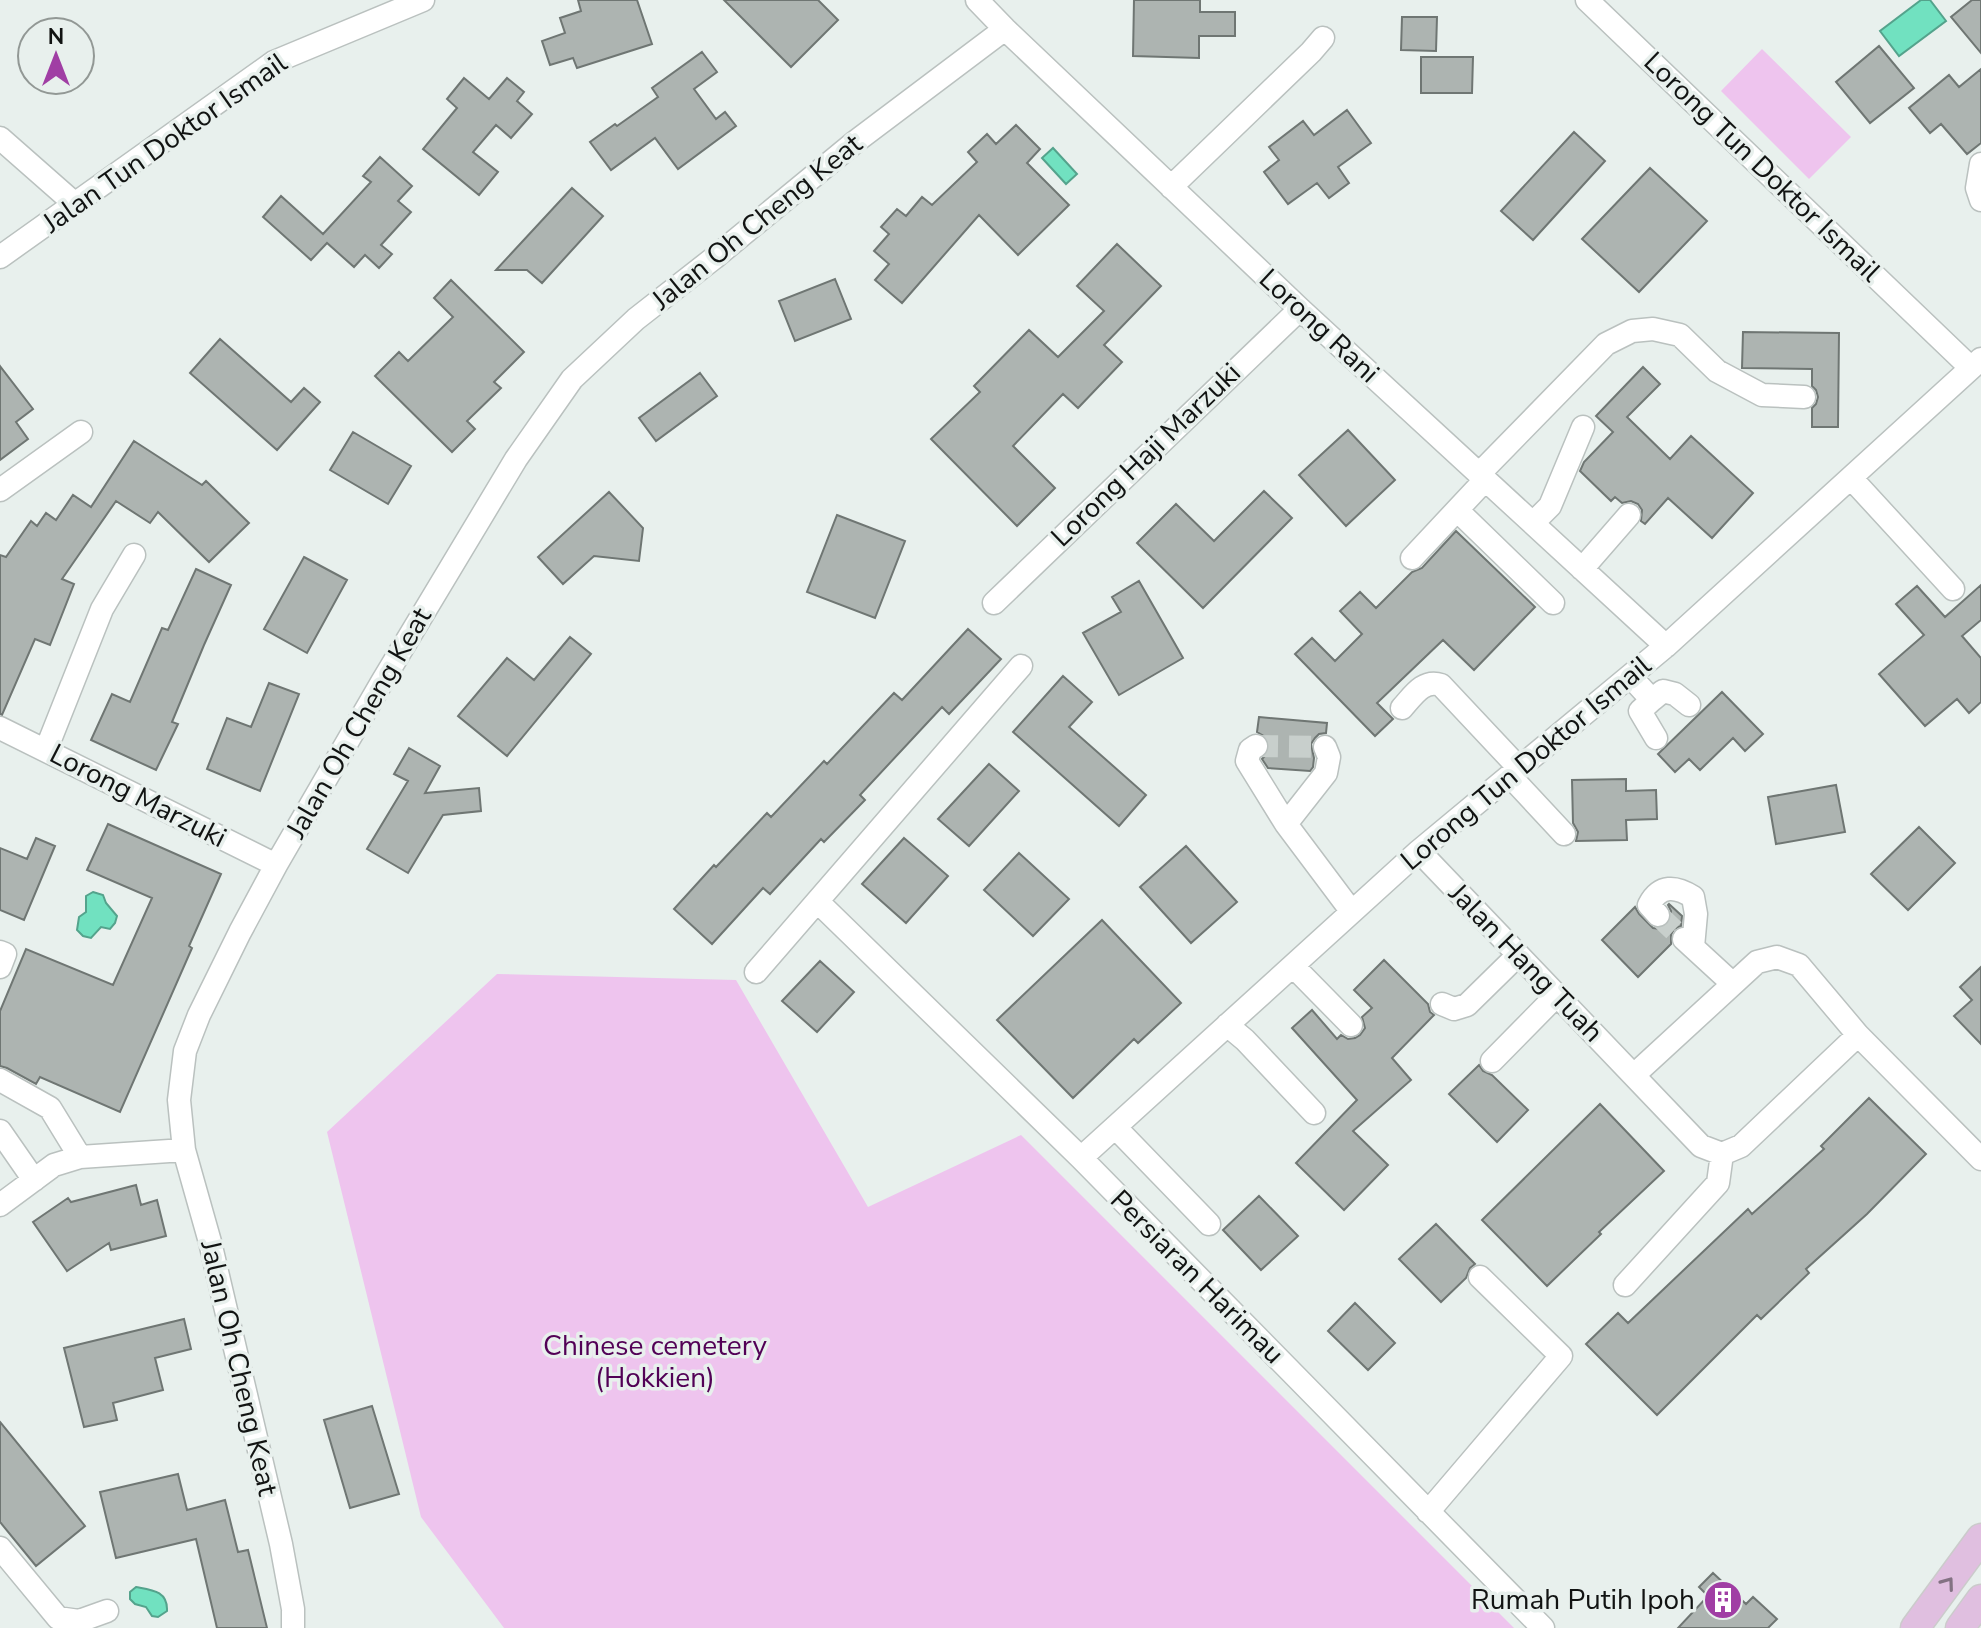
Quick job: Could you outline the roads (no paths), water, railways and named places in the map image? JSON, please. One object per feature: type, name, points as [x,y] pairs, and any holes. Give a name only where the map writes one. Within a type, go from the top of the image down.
[{"type":"main road","points":[[1915,1628],[1981,1538]]},
{"type":"main road","points":[[1960,1628],[1981,1599]]},
{"type":"street","name":"Jalan Tun Doktor Ismail","points":[[0,257],[274,62],[423,0]]},
{"type":"street","name":"Lorong Rani","points":[[977,0],[1300,309],[1666,646]]},
{"type":"street","name":"Lorong Tun Doktor Ismail","points":[[1081,1158],[1419,851],[1666,646],[1976,364],[1587,0]]},
{"type":"street","name":"Jalan Oh Cheng Keat","points":[[293,1628],[293,1609],[281,1544],[210,1242],[184,1150],[179,1100],[185,1051],[205,1001],[276,865],[390,669],[516,459],[572,379],[636,319],[855,142],[1005,29]]},
{"type":"street","points":[[1171,187],[1323,38]]},
{"type":"street","points":[[0,138],[75,204]]},
{"type":"street","points":[[1981,164],[1977,188],[1981,200]]},
{"type":"street","name":"Lorong Haji Marzuki","points":[[994,603],[1300,309]]},
{"type":"street","points":[[1412,558],[1457,510],[1482,477],[1606,344],[1632,331],[1653,329],[1680,335],[1717,371],[1762,395],[1804,397]]},
{"type":"street","points":[[1533,523],[1550,506],[1583,427]]},
{"type":"street","points":[[0,490],[81,432]]},
{"type":"street","points":[[1851,478],[1953,589]]},
{"type":"street","points":[[1457,510],[1553,603]]},
{"type":"street","points":[[1582,569],[1629,515]]},
{"type":"street","points":[[46,750],[102,609],[134,555]]},
{"type":"street","points":[[756,972],[1021,666]]},
{"type":"street","points":[[1630,676],[1652,700]]},
{"type":"street","points":[[1402,708],[1425,684],[1433,682],[1441,685],[1564,834]]},
{"type":"street","points":[[1656,738],[1640,711],[1663,691],[1675,694],[1689,705]]},
{"type":"street","name":"Lorong Marzuki","points":[[0,728],[276,865]]},
{"type":"street","points":[[1256,746],[1250,750],[1247,761],[1286,824],[1352,912]]},
{"type":"street","points":[[1286,824],[1326,773],[1329,757],[1325,747]]},
{"type":"street","name":"Jalan Hang Tuah","points":[[1419,851],[1701,1146],[1722,1154]]},
{"type":"street","points":[[1658,915],[1649,905],[1661,891],[1678,888],[1693,897],[1696,914],[1686,941],[1733,984]]},
{"type":"street","name":"Persiaran Harimau","points":[[818,902],[1081,1158],[1543,1628]]},
{"type":"street","points":[[0,952],[5,954],[0,967]]},
{"type":"street","points":[[1442,1004],[1454,1009],[1467,1005],[1518,955]]},
{"type":"street","points":[[1634,1075],[1757,962],[1777,957],[1799,965],[1858,1035],[1981,1159]]},
{"type":"street","points":[[1293,966],[1351,1025]]},
{"type":"street","points":[[1492,1061],[1557,995]]},
{"type":"street","points":[[1227,1025],[1314,1113]]},
{"type":"street","points":[[1625,1285],[1718,1183],[1722,1154],[1741,1146],[1858,1035]]},
{"type":"street","points":[[0,1080],[50,1108],[80,1157]]},
{"type":"street","points":[[1115,1127],[1209,1224]]},
{"type":"street","points":[[0,1131],[34,1180]]},
{"type":"street","points":[[0,1205],[54,1165],[80,1157],[184,1150]]},
{"type":"street","points":[[1428,1512],[1561,1356],[1480,1277]]},
{"type":"street","points":[[0,1548],[58,1618],[79,1621],[107,1611]]},
{"type":"tunnel","points":[[1256,746],[1325,747]]},
{"type":"tunnel","points":[[1658,915],[1680,936]]},
{"type":"place","name":"Rumah Putih Ipoh","points":[[1723,1600]]},
{"type":"park label","name":"Chinese cemetery (Hokkien)","points":[[655,1362]]}]
